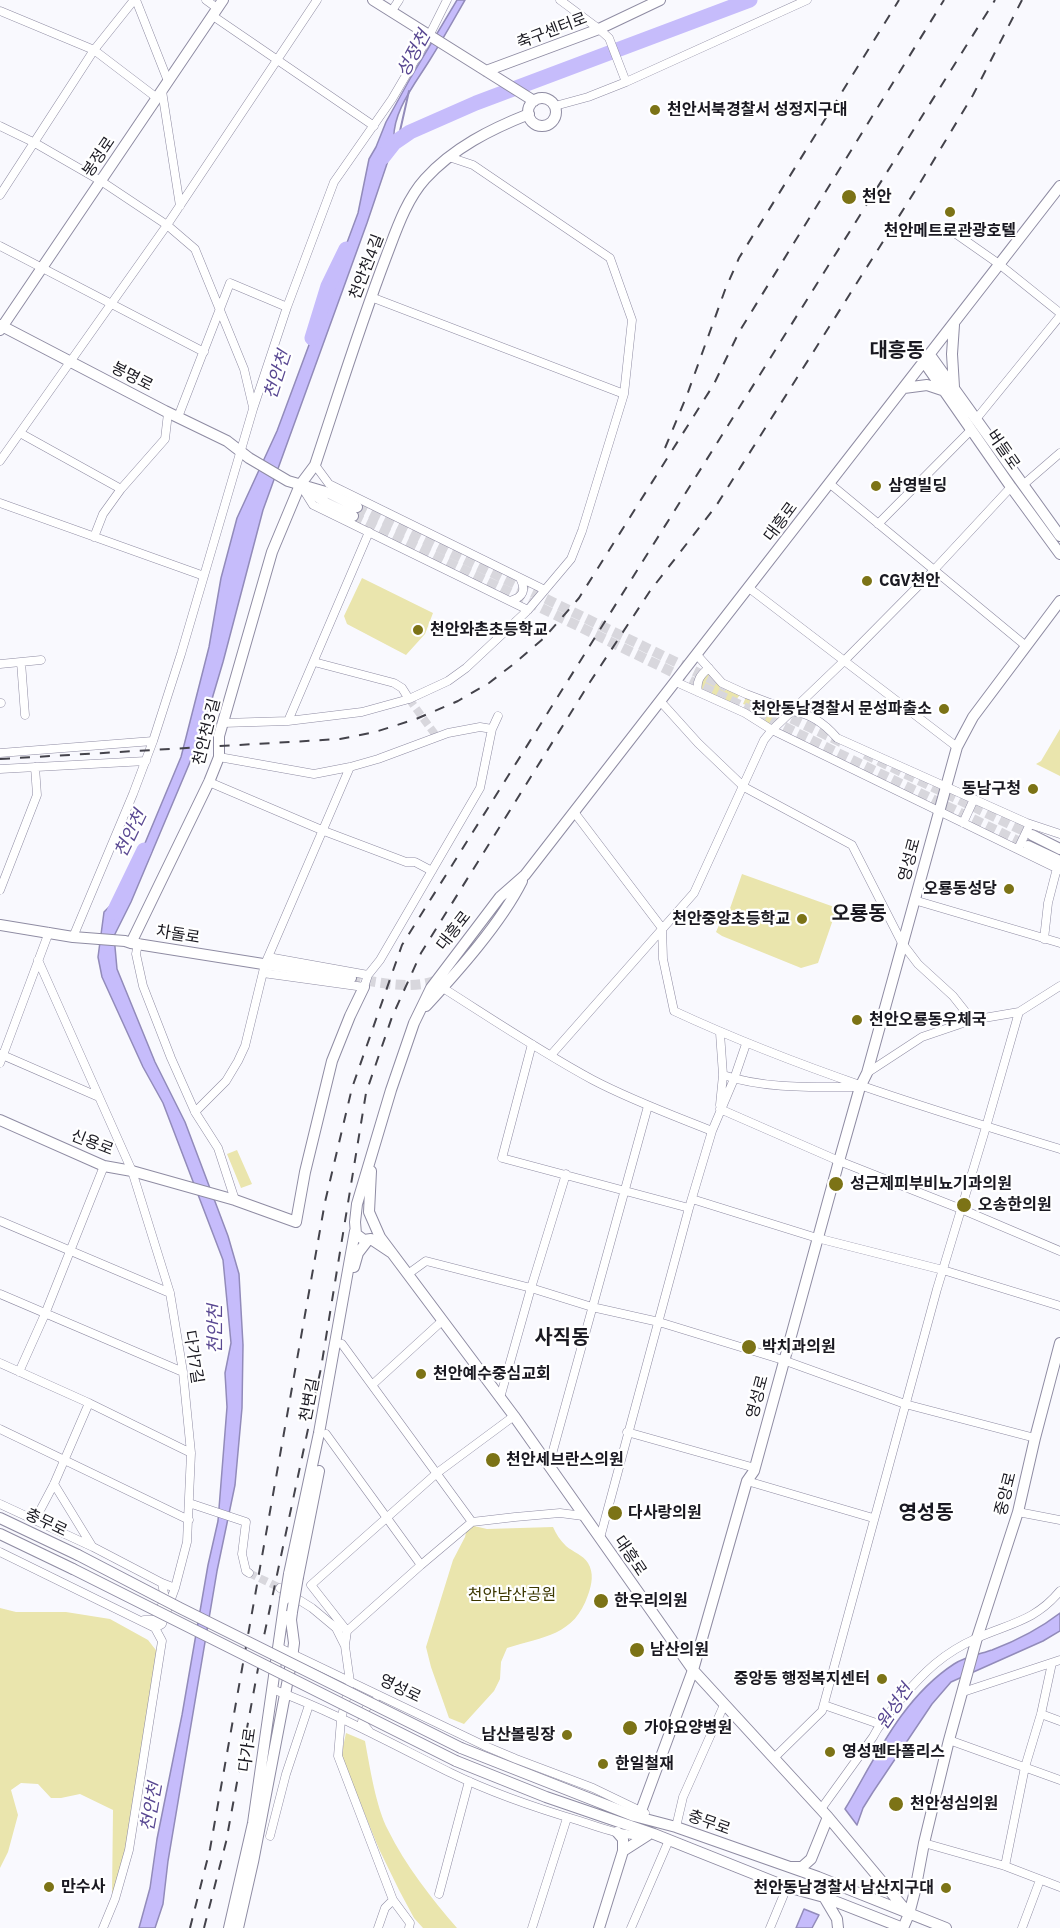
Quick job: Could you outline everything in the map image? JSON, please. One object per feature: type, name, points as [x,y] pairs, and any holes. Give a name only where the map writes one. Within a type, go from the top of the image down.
[{"type":"street","points":[[0,195],[94,50],[135,0]]},
{"type":"street","points":[[135,0],[162,90],[180,206]]},
{"type":"street","points":[[206,0],[278,59],[374,126]]},
{"type":"street","points":[[0,461],[167,225],[317,0]]},
{"type":"street","points":[[373,0],[534,101]]},
{"type":"street","points":[[391,12],[399,0]]},
{"type":"street","points":[[73,937],[153,741],[253,409],[287,307],[334,183],[374,126],[429,36],[447,0]]},
{"type":"street","points":[[560,0],[609,38],[626,82]]},
{"type":"street","name":"축구센터로","points":[[488,73],[600,29],[660,0]]},
{"type":"street","points":[[555,106],[588,97],[626,82],[807,0]]},
{"type":"street","name":"봉정로","points":[[1,327],[218,8]]},
{"type":"street","points":[[0,11],[94,50],[162,90]]},
{"type":"street","points":[[545,98],[555,106],[554,120],[546,125],[533,122],[529,114],[534,101],[545,98]]},
{"type":"street","name":"천안천4길","points":[[300,485],[315,465],[371,297],[400,220],[411,200],[424,180],[456,150],[490,131],[529,114]]},
{"type":"street","points":[[0,126],[35,143],[101,181],[167,225],[195,249],[244,369],[253,409]]},
{"type":"street","points":[[223,723],[288,721],[363,712],[409,699],[448,681],[466,668],[528,610],[571,559],[575,551],[624,393],[632,320],[610,258],[473,165],[449,157]]},
{"type":"street","name":"대흥로","points":[[419,1014],[443,988],[512,900],[525,875],[1060,186]]},
{"type":"street","points":[[949,229],[999,264],[1060,315],[977,418]]},
{"type":"street","points":[[0,246],[204,352]]},
{"type":"street","points":[[94,537],[103,514],[121,489],[165,439],[173,415],[204,352],[230,283],[287,307]]},
{"type":"street","points":[[371,297],[624,393]]},
{"type":"street","points":[[954,323],[952,368],[955,390]]},
{"type":"street","name":"봉명로","points":[[1,327],[227,441],[249,458],[288,481],[329,493],[355,511]]},
{"type":"street","name":"버들로","points":[[927,358],[942,390],[1060,554]]},
{"type":"street","name":"버들로","points":[[927,358],[977,418],[1060,536]]},
{"type":"street","points":[[904,388],[927,385],[942,390]]},
{"type":"street","points":[[878,524],[971,430]]},
{"type":"street","points":[[20,433],[121,489]]},
{"type":"street","points":[[1023,485],[1060,453]]},
{"type":"street","points":[[315,465],[329,484],[545,590]]},
{"type":"street","points":[[829,483],[1026,646]]},
{"type":"street","points":[[300,485],[313,505],[528,610]]},
{"type":"street","name":"천안천3길","points":[[131,943],[219,757],[219,736],[270,559],[300,485]]},
{"type":"street","points":[[551,1055],[694,893],[764,740],[772,730],[933,571],[1011,487]]},
{"type":"street","points":[[0,502],[204,576]]},
{"type":"street","points":[[288,721],[369,532]]},
{"type":"street","points":[[510,601],[520,597],[523,591],[524,586],[520,578]]},
{"type":"street","points":[[749,588],[957,747]]},
{"type":"street","name":"영성로","points":[[278,1647],[485,1746],[594,1788],[641,1811],[693,1670],[747,1481],[755,1468],[817,1238],[860,1087],[867,1073],[957,747],[973,717],[1060,601]]},
{"type":"street","points":[[697,655],[722,683],[791,711],[798,711],[825,724],[837,738],[974,799],[1025,837],[1059,866],[1048,903],[1044,939]]},
{"type":"street","points":[[0,664],[40,660]]},
{"type":"street","points":[[21,662],[25,715]]},
{"type":"street","points":[[314,662],[394,683],[402,688],[409,699]]},
{"type":"street","points":[[698,692],[700,677],[709,668]]},
{"type":"street","points":[[676,682],[745,713],[772,730],[963,823],[1025,837],[1060,849]]},
{"type":"street","points":[[660,702],[744,787],[852,845],[902,943],[918,964],[953,996],[972,1020]]},
{"type":"street","points":[[266,965],[364,987],[368,975],[380,960],[480,788],[492,729],[498,716]]},
{"type":"street","points":[[219,757],[314,774],[350,767],[448,733],[480,727],[492,729]]},
{"type":"street","points":[[0,753],[153,741]]},
{"type":"street","points":[[0,769],[146,761]]},
{"type":"street","points":[[0,890],[37,795],[35,767]]},
{"type":"street","points":[[195,1112],[226,1081],[245,1046],[266,965],[350,767]]},
{"type":"street","points":[[209,782],[324,831],[406,862],[415,862],[432,871]]},
{"type":"street","points":[[963,823],[974,799]]},
{"type":"street","points":[[574,812],[662,928],[663,959],[674,1011],[746,1044],[860,1087],[1060,1149]]},
{"type":"street","points":[[1025,837],[1060,834]]},
{"type":"street","points":[[450,971],[525,875]]},
{"type":"street","name":"대흥로","points":[[373,1154],[391,1090],[414,1023],[431,988],[446,965],[500,897],[525,875]]},
{"type":"street","points":[[914,900],[1060,943]]},
{"type":"street","name":"차돌로","points":[[0,925],[351,978]]},
{"type":"street","points":[[49,932],[1,1057],[99,1097]]},
{"type":"street","points":[[131,943],[136,954],[143,986],[171,1058],[195,1112],[218,1148],[232,1185],[235,1200]]},
{"type":"street","name":"다가7길","points":[[38,960],[132,1171],[170,1293],[183,1372],[191,1453],[192,1503],[187,1542],[175,1588],[162,1624],[155,1628]]},
{"type":"street","points":[[266,965],[368,975]]},
{"type":"street","points":[[867,1073],[922,1037],[972,1020],[1019,1012],[1060,986]]},
{"type":"street","name":"신용로","points":[[0,1120],[104,1166],[132,1171],[235,1200],[296,1222],[305,1172],[332,1061],[364,987]]},
{"type":"street","points":[[443,988],[595,1081],[648,1106],[712,1131]]},
{"type":"street","points":[[774,1758],[823,1708],[905,1404],[1019,1012]]},
{"type":"street","points":[[720,1033],[723,1075],[720,1109]]},
{"type":"street","points":[[532,1044],[502,1158],[689,1208]]},
{"type":"street","points":[[600,1538],[689,1208],[712,1131],[746,1044]]},
{"type":"street","points":[[723,1075],[734,1079],[771,1084],[860,1087]]},
{"type":"street","points":[[549,1465],[648,1106]]},
{"type":"street","points":[[720,1109],[839,1161],[962,1209],[1060,1251]]},
{"type":"street","points":[[372,1232],[369,1212],[373,1154]]},
{"type":"street","name":"천변길","points":[[294,1575],[326,1434],[357,1204],[363,1179],[373,1154]]},
{"type":"street","points":[[19,1372],[45,1314],[104,1166]]},
{"type":"street","points":[[500,1398],[566,1174]]},
{"type":"street","points":[[692,1199],[817,1238],[943,1270],[1060,1306]]},
{"type":"street","points":[[355,1229],[358,1221],[364,1218],[372,1232]]},
{"type":"street","points":[[0,1221],[170,1293]]},
{"type":"street","name":"대흥로","points":[[355,1229],[361,1238],[372,1232],[392,1253],[514,1416],[693,1670],[825,1813],[909,1914]]},
{"type":"street","name":"천변길","points":[[294,1575],[319,1433],[355,1263],[358,1252],[372,1232]]},
{"type":"street","points":[[408,1274],[426,1261],[531,1288],[592,1307],[659,1322],[783,1360],[905,1404],[1035,1438]]},
{"type":"street","points":[[0,1294],[183,1372]]},
{"type":"street","points":[[372,1385],[442,1321]]},
{"type":"street","points":[[339,1343],[472,1522]]},
{"type":"street","name":"중앙로","points":[[963,1690],[973,1650],[1018,1512],[1060,1343]]},
{"type":"street","points":[[0,1363],[191,1453]]},
{"type":"street","points":[[35,1520],[54,1484],[89,1403]]},
{"type":"street","points":[[347,1631],[311,1585],[437,1473],[514,1416]]},
{"type":"street","points":[[0,1429],[189,1520]]},
{"type":"street","points":[[627,1432],[755,1468]]},
{"type":"street","points":[[326,1434],[422,1565]]},
{"type":"street","points":[[747,1481],[873,1518]]},
{"type":"street","points":[[54,1484],[93,1547]]},
{"type":"street","points":[[192,1503],[246,1522],[242,1554],[246,1571],[249,1573]]},
{"type":"street","points":[[0,1504],[175,1588]]},
{"type":"street","points":[[1018,1512],[1060,1520]]},
{"type":"street","points":[[411,1926],[393,1900],[338,1756],[341,1720],[350,1682],[345,1646],[347,1631],[472,1522],[560,1513],[583,1515]]},
{"type":"street","name":"충무로","points":[[0,1518],[461,1748],[634,1816],[676,1827],[788,1867],[946,1928]]},
{"type":"street","name":"충무로","points":[[0,1534],[456,1761],[546,1797],[669,1840],[787,1887],[824,1897],[903,1928]]},
{"type":"street","points":[[0,1552],[155,1628],[162,1641],[129,1850],[115,1899],[103,1928]]},
{"type":"street","name":"다가로","points":[[234,1927],[253,1823],[285,1599],[294,1575]]},
{"type":"street","name":"다가로","points":[[234,1927],[253,1862],[294,1643],[291,1620],[294,1575]]},
{"type":"street","points":[[136,1619],[155,1620],[165,1599],[162,1583]]},
{"type":"street","points":[[280,1588],[312,1608],[336,1628],[345,1646]]},
{"type":"street","points":[[788,1867],[802,1867],[811,1859],[825,1813],[879,1724],[923,1673],[947,1653],[977,1638],[1035,1615],[1060,1592]]},
{"type":"street","points":[[903,1928],[909,1914],[949,1740],[963,1690],[1056,1662]]},
{"type":"street","points":[[1005,1866],[1025,1767],[1056,1662]]},
{"type":"street","points":[[272,1689],[371,1733],[469,1781],[519,1801],[617,1832],[629,1835],[651,1835]]},
{"type":"street","points":[[371,1733],[362,1722],[364,1711],[371,1703],[385,1697]]},
{"type":"street","points":[[270,1836],[286,1774],[309,1705]]},
{"type":"street","points":[[676,1827],[683,1797],[724,1705]]},
{"type":"street","points":[[823,1708],[879,1724]]},
{"type":"street","points":[[1041,1714],[1060,1721]]},
{"type":"street","points":[[949,1740],[1060,1780]]},
{"type":"street","points":[[439,1894],[469,1781]]},
{"type":"street","points":[[641,1811],[656,1821]]},
{"type":"street","points":[[532,1928],[567,1818]]},
{"type":"street","points":[[599,1928],[623,1851],[623,1839],[617,1832]]},
{"type":"street","points":[[623,1851],[651,1835]]},
{"type":"street","points":[[631,1928],[669,1840]]},
{"type":"street","points":[[924,1844],[1005,1866],[1060,1887]]},
{"type":"street","points":[[1022,1928],[1040,1880]]},
{"type":"street","points":[[887,1888],[903,1898],[908,1897],[916,1886]]},
{"type":"street","points":[[770,1928],[787,1887]]},
{"type":"street","points":[[824,1897],[837,1919],[838,1928]]},
{"type":"street","points":[[378,1928],[385,1908],[393,1900]]},
{"type":"green space","points":[[362,578],[433,613],[425,634],[406,655],[347,624],[344,616]]},
{"type":"green space","points":[[708,671],[721,687],[741,695],[734,706],[701,689],[701,679]]},
{"type":"green space","points":[[746,697],[781,712],[770,724],[767,724],[744,711],[746,705],[743,704]]},
{"type":"green space","points":[[1060,729],[1060,776],[1036,764],[1041,761]]},
{"type":"green space","points":[[742,874],[837,908],[818,963],[801,968],[716,932],[719,925],[715,923],[720,914],[727,917]]},
{"type":"green space","points":[[237,1150],[252,1184],[241,1188],[227,1154]]},
{"type":"green space","name":"천안남산공원","points":[[474,1526],[487,1529],[553,1527],[566,1546],[586,1560],[592,1579],[582,1609],[566,1627],[545,1637],[507,1648],[501,1662],[500,1679],[494,1691],[464,1724],[449,1718],[426,1647],[453,1560],[467,1528]]},
{"type":"green space","points":[[0,1608],[16,1612],[66,1612],[110,1619],[148,1640],[159,1654],[118,1893],[112,1896],[113,1810],[80,1794],[51,1798],[38,1784],[21,1783],[11,1790],[18,1815],[8,1852],[0,1868]]},
{"type":"green space","points":[[346,1733],[365,1741],[377,1799],[388,1830],[402,1856],[457,1928],[423,1928],[414,1918],[379,1849],[341,1756]]},
{"type":"shaded area","points":[[457,0],[465,0],[400,109],[394,131],[394,143],[367,223],[263,510],[201,736],[131,902],[114,936],[117,969],[155,1062],[185,1122],[228,1236],[239,1274],[243,1345],[242,1408],[235,1485],[217,1571],[168,1861],[163,1904],[155,1928],[139,1928],[150,1888],[157,1839],[218,1521],[227,1407],[225,1373],[231,1343],[223,1260],[163,1103],[143,1067],[102,977],[98,957],[104,912],[125,891],[181,757],[209,647],[221,578],[237,518],[277,431],[358,213],[369,159],[386,122]]},
{"type":"shaded area","points":[[1060,1613],[1060,1631],[1043,1641],[951,1682],[932,1704],[873,1792],[863,1808],[857,1825],[845,1809],[879,1749],[919,1694],[954,1664],[1019,1638],[1044,1625]]},
{"type":"shaded area","points":[[804,1909],[819,1915],[812,1928],[796,1928]]},
{"type":"waterway","name":"천안천","points":[[383,157],[394,143],[410,132],[476,103],[750,0]]},
{"type":"waterway","name":"성정천","points":[[392,142],[400,131],[409,91]]},
{"type":"waterway","name":"천안천","points":[[312,338],[328,286],[346,249]]},
{"type":"waterway","name":"천안천","points":[[114,912],[144,850]]},
{"type":"tunnel","points":[[357,507],[727,687]]},
{"type":"tunnel","points":[[353,516],[1028,846]]},
{"type":"tunnel","points":[[409,699],[437,737]]},
{"type":"tunnel","points":[[751,699],[843,743]]},
{"type":"tunnel","points":[[865,754],[1032,835]]},
{"type":"tunnel","points":[[351,978],[407,985],[429,983],[439,979]]},
{"type":"tunnel","points":[[249,1573],[280,1588]]},
{"type":"railway","points":[[665,448],[739,258],[899,0]]},
{"type":"railway","points":[[0,759],[340,739],[375,732],[416,719],[458,701],[489,683],[515,663],[544,638],[579,598],[714,384],[739,332],[944,0]]},
{"type":"railway","points":[[190,1928],[210,1849],[325,1202],[352,1088],[402,945],[995,0]]},
{"type":"railway","points":[[204,1928],[226,1842],[264,1636],[321,1368],[366,1093],[392,1017],[421,953],[590,682],[650,591],[716,506],[920,183],[973,95],[1022,0]]},
{"type":"place","name":"천안서북경찰서 성정지구대","points":[[655,110]]},
{"type":"place","name":"천안","points":[[849,197]]},
{"type":"place","name":"천안메트로관광호텔","points":[[950,212]]},
{"type":"place","name":"삼영빌딩","points":[[876,486]]},
{"type":"place","name":"CGV천안","points":[[867,581]]},
{"type":"place","name":"천안와촌초등학교","points":[[418,630]]},
{"type":"place","name":"천안동남경찰서 문성파출소","points":[[944,709]]},
{"type":"place","name":"동남구청","points":[[1033,789]]},
{"type":"place","name":"오룡동성당","points":[[1009,889]]},
{"type":"place","name":"천안중앙초등학교","points":[[802,919]]},
{"type":"place","name":"천안오룡동우체국","points":[[857,1020]]},
{"type":"place","name":"성근제피부비뇨기과의원","points":[[836,1184]]},
{"type":"place","name":"오송한의원","points":[[964,1205]]},
{"type":"place","name":"박치과의원","points":[[749,1347]]},
{"type":"place","name":"천안예수중심교회","points":[[421,1374]]},
{"type":"place","name":"천안세브란스의원","points":[[493,1460]]},
{"type":"place","name":"다사랑의원","points":[[615,1513]]},
{"type":"place","name":"한우리의원","points":[[601,1601]]},
{"type":"place","name":"남산의원","points":[[637,1650]]},
{"type":"place","name":"중앙동 행정복지센터","points":[[882,1679]]},
{"type":"place","name":"가야요양병원","points":[[630,1728]]},
{"type":"place","name":"남산볼링장","points":[[567,1735]]},
{"type":"place","name":"영성펜타폴리스","points":[[830,1752]]},
{"type":"place","name":"한일철재","points":[[603,1764]]},
{"type":"place","name":"천안성심의원","points":[[896,1804]]},
{"type":"place","name":"만수사","points":[[49,1887]]},
{"type":"place","name":"천안동남경찰서 남산지구대","points":[[946,1888]]},
{"type":"district","name":"대흥동","points":[[897,351]]},
{"type":"district","name":"오룡동","points":[[859,914]]},
{"type":"district","name":"사직동","points":[[562,1338]]},
{"type":"district","name":"영성동","points":[[926,1513]]},
{"type":"water label","name":"원성천","points":[[895,1707]]}]
